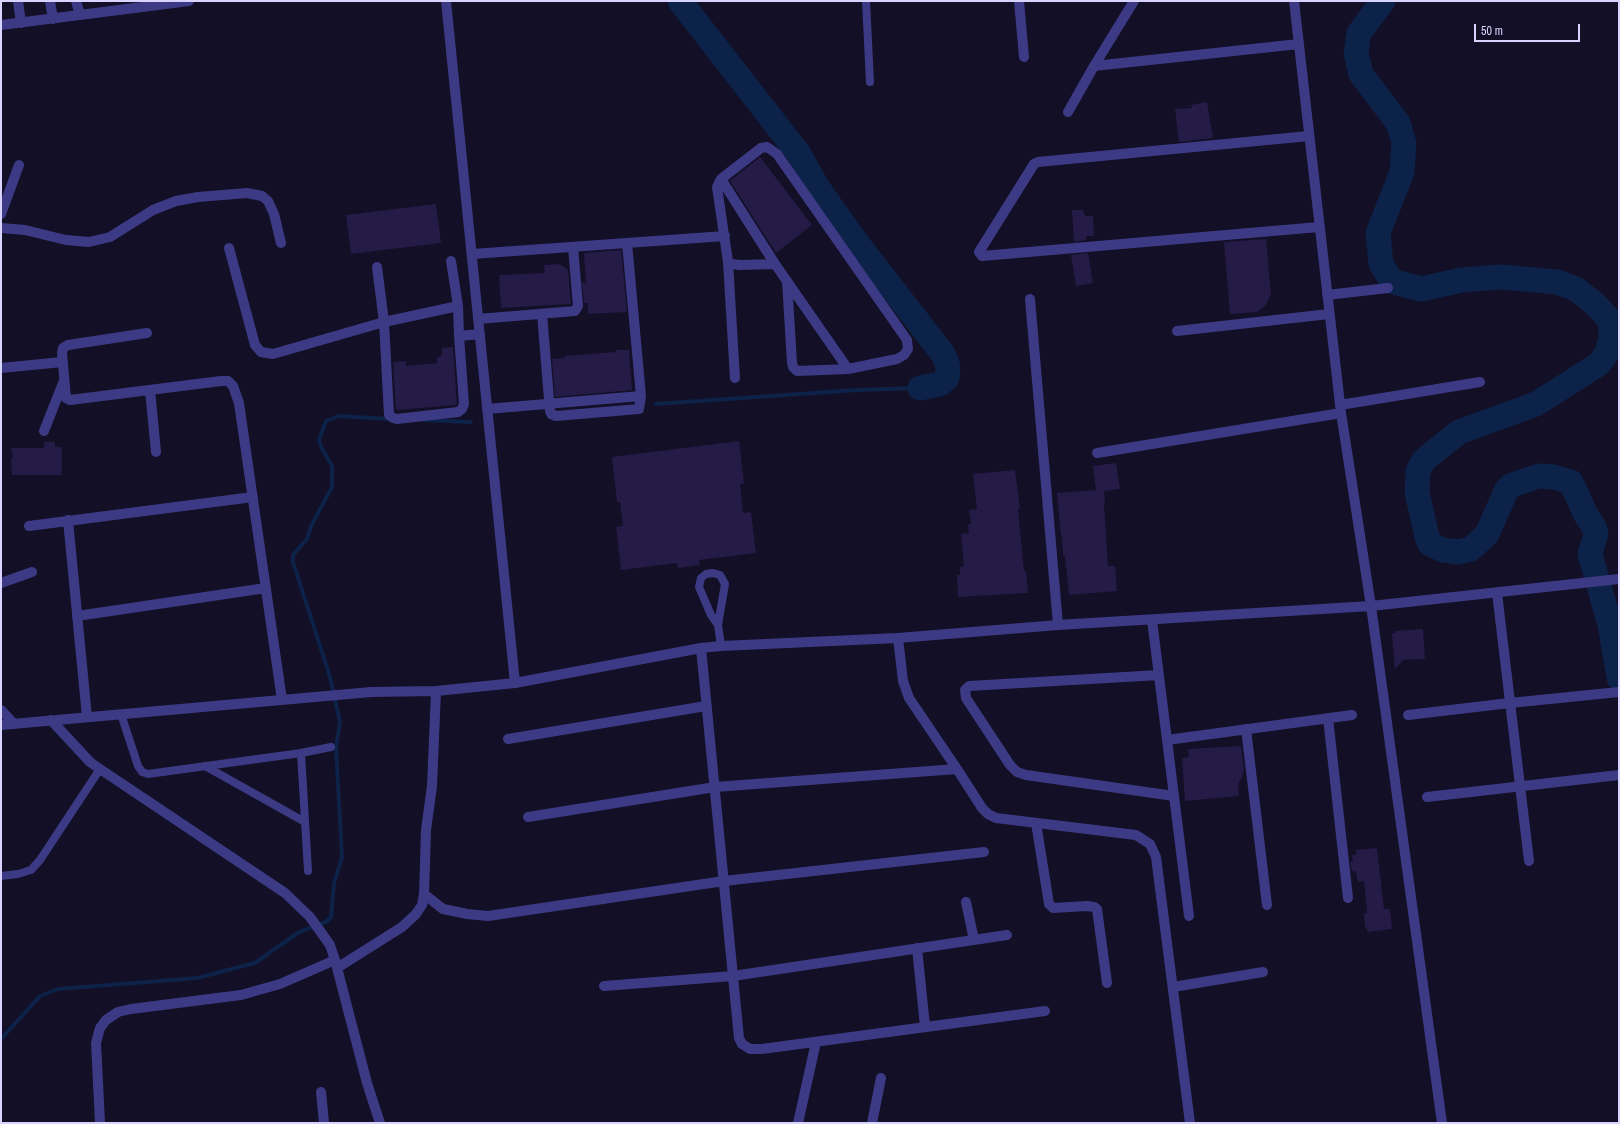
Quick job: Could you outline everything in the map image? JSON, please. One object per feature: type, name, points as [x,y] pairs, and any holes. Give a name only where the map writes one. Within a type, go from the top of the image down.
[{"type":"street","points":[[18,1],[21,23]]},
{"type":"street","points":[[50,1],[53,19]]},
{"type":"street","points":[[76,1],[80,15]]},
{"type":"street","points":[[1,25],[171,2],[190,1]]},
{"type":"street","points":[[446,1],[515,683]]},
{"type":"street","points":[[1018,1],[1024,58]]},
{"type":"street","points":[[1068,112],[1134,1]]},
{"type":"street","points":[[1294,1],[1340,409],[1371,606],[1442,1123]]},
{"type":"street","points":[[1094,66],[1299,44]]},
{"type":"street","points":[[1309,136],[1038,162],[1034,164],[979,252],[982,256],[1319,228]]},
{"type":"street","points":[[735,378],[728,262],[717,187],[721,179],[761,148],[767,147],[772,149],[777,154],[908,340],[908,349],[904,355],[897,359],[848,369],[802,372],[797,370],[793,367],[787,281]]},
{"type":"street","points":[[1,214],[19,165]]},
{"type":"street","points":[[721,179],[775,264],[848,369]]},
{"type":"street","points":[[1,228],[25,230],[66,240],[88,242],[110,237],[153,210],[176,200],[247,193],[262,196],[268,202],[274,214],[281,243]]},
{"type":"street","points":[[472,254],[725,236]]},
{"type":"street","points":[[487,409],[641,396],[627,243]]},
{"type":"street","points":[[478,318],[575,311],[578,306],[573,247]]},
{"type":"street","points":[[229,248],[255,345],[261,352],[273,354],[384,322],[458,306]]},
{"type":"street","points":[[377,268],[384,322],[389,415],[393,418],[458,412],[462,409],[464,404],[458,306],[451,261]]},
{"type":"street","points":[[728,262],[731,264],[740,265],[775,264]]},
{"type":"street","points":[[1327,295],[1388,288]]},
{"type":"street","points":[[1030,299],[1058,625]]},
{"type":"street","points":[[542,314],[549,403]]},
{"type":"street","points":[[1177,331],[1329,314]]},
{"type":"street","points":[[147,333],[68,344],[63,348],[62,362],[66,398],[70,400],[221,381],[228,381],[233,386],[239,403],[282,700]]},
{"type":"street","points":[[459,336],[480,334]]},
{"type":"street","points":[[1,368],[62,362]]},
{"type":"street","points":[[44,431],[64,381]]},
{"type":"street","points":[[1097,453],[1480,382]]},
{"type":"street","points":[[150,390],[156,452]]},
{"type":"street","points":[[29,526],[253,497]]},
{"type":"street","points":[[68,520],[87,717]]},
{"type":"street","points":[[1,583],[32,572]]},
{"type":"street","points":[[1,725],[370,692],[436,691],[515,683],[701,648],[721,646],[898,638],[1058,625],[1371,606],[1618,579]]},
{"type":"street","points":[[77,616],[266,588]]},
{"type":"street","points":[[1497,593],[1529,861]]},
{"type":"street","points":[[1152,620],[1189,916]]},
{"type":"street","points":[[898,638],[903,681],[909,698],[982,808],[988,814],[996,818],[1136,835],[1150,844],[1156,857],[1190,1123]]},
{"type":"street","points":[[701,648],[739,1038],[742,1044],[750,1049],[762,1049],[1045,1011]]},
{"type":"street","points":[[1159,675],[969,686],[965,690],[966,698],[1010,765],[1017,772],[1026,775],[1174,796]]},
{"type":"street","points":[[100,1123],[96,1043],[100,1028],[106,1020],[118,1012],[131,1009],[241,996],[280,984],[336,964],[402,927],[416,914],[422,905],[424,894],[424,856],[432,786],[436,691]]},
{"type":"street","points":[[1408,715],[1619,692]]},
{"type":"street","points":[[508,739],[706,706]]},
{"type":"street","points":[[1,710],[14,724]]},
{"type":"street","points":[[1168,740],[1352,715]]},
{"type":"street","points":[[1328,718],[1348,898]]},
{"type":"street","points":[[51,720],[90,762],[285,893],[310,917],[330,945],[367,1083],[380,1123]]},
{"type":"street","points":[[1246,729],[1267,905]]},
{"type":"street","points":[[528,817],[714,787],[957,769]]},
{"type":"street","points":[[1427,797],[1619,775]]},
{"type":"street","points":[[1036,823],[1049,904],[1053,908],[1087,906],[1097,909],[1107,983]]},
{"type":"street","points":[[424,894],[443,909],[467,914],[488,916],[724,880],[984,852]]},
{"type":"street","points":[[966,902],[974,940]]},
{"type":"street","points":[[604,986],[733,976],[1007,935]]},
{"type":"street","points":[[917,948],[925,1026]]},
{"type":"street","points":[[1173,987],[1263,972]]},
{"type":"street","points":[[798,1123],[816,1042]]},
{"type":"street","points":[[872,1123],[881,1078]]},
{"type":"street","points":[[321,1092],[324,1123]]},
{"type":"lane","points":[[866,1],[870,82]]},
{"type":"lane","points":[[718,625],[711,615],[699,587],[701,578],[706,574],[713,573],[720,575],[725,584],[718,625],[721,646]]},
{"type":"lane","points":[[121,714],[138,766],[142,772],[148,774],[301,753],[331,747]]},
{"type":"lane","points":[[301,753],[308,871]]},
{"type":"lane","points":[[205,766],[305,822]]},
{"type":"lane","points":[[1,876],[18,874],[31,870],[40,860],[100,769]]},
{"type":"building","points":[[1207,102],[1213,138],[1179,142],[1175,109],[1192,108],[1191,105]]},
{"type":"building","points":[[760,157],[812,225],[776,253],[730,181]]},
{"type":"building","points":[[436,204],[441,243],[351,254],[346,215]]},
{"type":"building","points":[[1072,210],[1083,210],[1085,216],[1093,216],[1094,236],[1086,236],[1086,240],[1074,242]]},
{"type":"building","points":[[1266,239],[1271,294],[1266,305],[1257,312],[1230,314],[1224,242]]},
{"type":"building","points":[[621,250],[627,312],[588,314],[588,303],[584,303],[582,281],[586,284],[584,253]]},
{"type":"building","points":[[1088,253],[1093,283],[1076,286],[1071,255]]},
{"type":"building","points":[[560,264],[568,270],[571,304],[501,308],[499,275],[545,273],[544,265]]},
{"type":"building","points":[[453,347],[457,405],[396,410],[393,362],[406,361],[406,366],[437,363],[437,357],[442,356],[442,348]]},
{"type":"building","points":[[616,350],[629,350],[632,390],[555,397],[552,359],[565,358],[565,356],[616,352]]},
{"type":"building","points":[[739,441],[744,484],[740,484],[743,513],[751,512],[756,553],[699,560],[700,565],[678,568],[677,563],[621,570],[616,527],[623,526],[620,502],[617,502],[612,457]]},
{"type":"building","points":[[44,442],[55,442],[55,447],[62,447],[62,475],[12,475],[11,460],[13,457],[11,448],[44,448]]},
{"type":"building","points":[[1116,463],[1120,489],[1104,491],[1104,504],[1108,566],[1115,566],[1117,591],[1069,595],[1065,556],[1063,556],[1057,493],[1096,490],[1093,466]]},
{"type":"building","points":[[1015,470],[1020,509],[1018,509],[1024,571],[1026,571],[1028,593],[958,597],[957,575],[960,575],[960,567],[964,566],[961,534],[969,533],[968,525],[971,524],[969,510],[977,509],[973,474]]},
{"type":"building","points":[[1423,629],[1425,659],[1403,660],[1395,669],[1392,633],[1395,633],[1395,631]]},
{"type":"building","points":[[1241,746],[1244,770],[1238,784],[1239,796],[1185,801],[1182,758],[1189,757],[1188,749]]},
{"type":"building","points":[[1377,848],[1384,909],[1390,909],[1392,929],[1368,932],[1365,926],[1364,914],[1367,913],[1364,881],[1358,882],[1356,872],[1352,871],[1350,862],[1353,861],[1352,855],[1356,855],[1356,850]]},
{"type":"waterway","points":[[680,1],[799,154],[818,188],[857,243],[943,354],[947,363],[947,378],[940,384],[920,388]]},
{"type":"waterway","points":[[1383,1],[1359,33],[1356,53],[1361,74],[1398,123],[1404,143],[1402,172],[1378,233],[1381,264],[1389,277],[1394,282],[1422,289],[1461,280],[1501,277],[1557,282],[1576,289],[1595,304],[1608,318],[1611,325],[1611,339],[1607,353],[1599,364],[1536,404],[1459,432],[1424,460],[1418,471],[1417,492],[1427,537],[1430,544],[1443,550],[1458,552],[1471,549],[1487,534],[1507,489],[1512,485],[1539,476],[1553,477],[1571,482],[1586,515],[1594,527],[1596,534],[1590,554],[1610,625],[1619,678]]},
{"type":"waterway","points":[[656,404],[857,390],[920,388]]},
{"type":"waterway","points":[[1,1039],[40,996],[58,989],[197,978],[255,963],[299,932],[326,922],[331,917],[334,883],[342,857],[336,747],[340,722],[330,677],[293,562],[293,555],[307,539],[311,526],[332,487],[332,466],[321,447],[319,440],[326,421],[338,416],[389,419]]},
{"type":"waterway","points":[[424,420],[471,422]]}]
